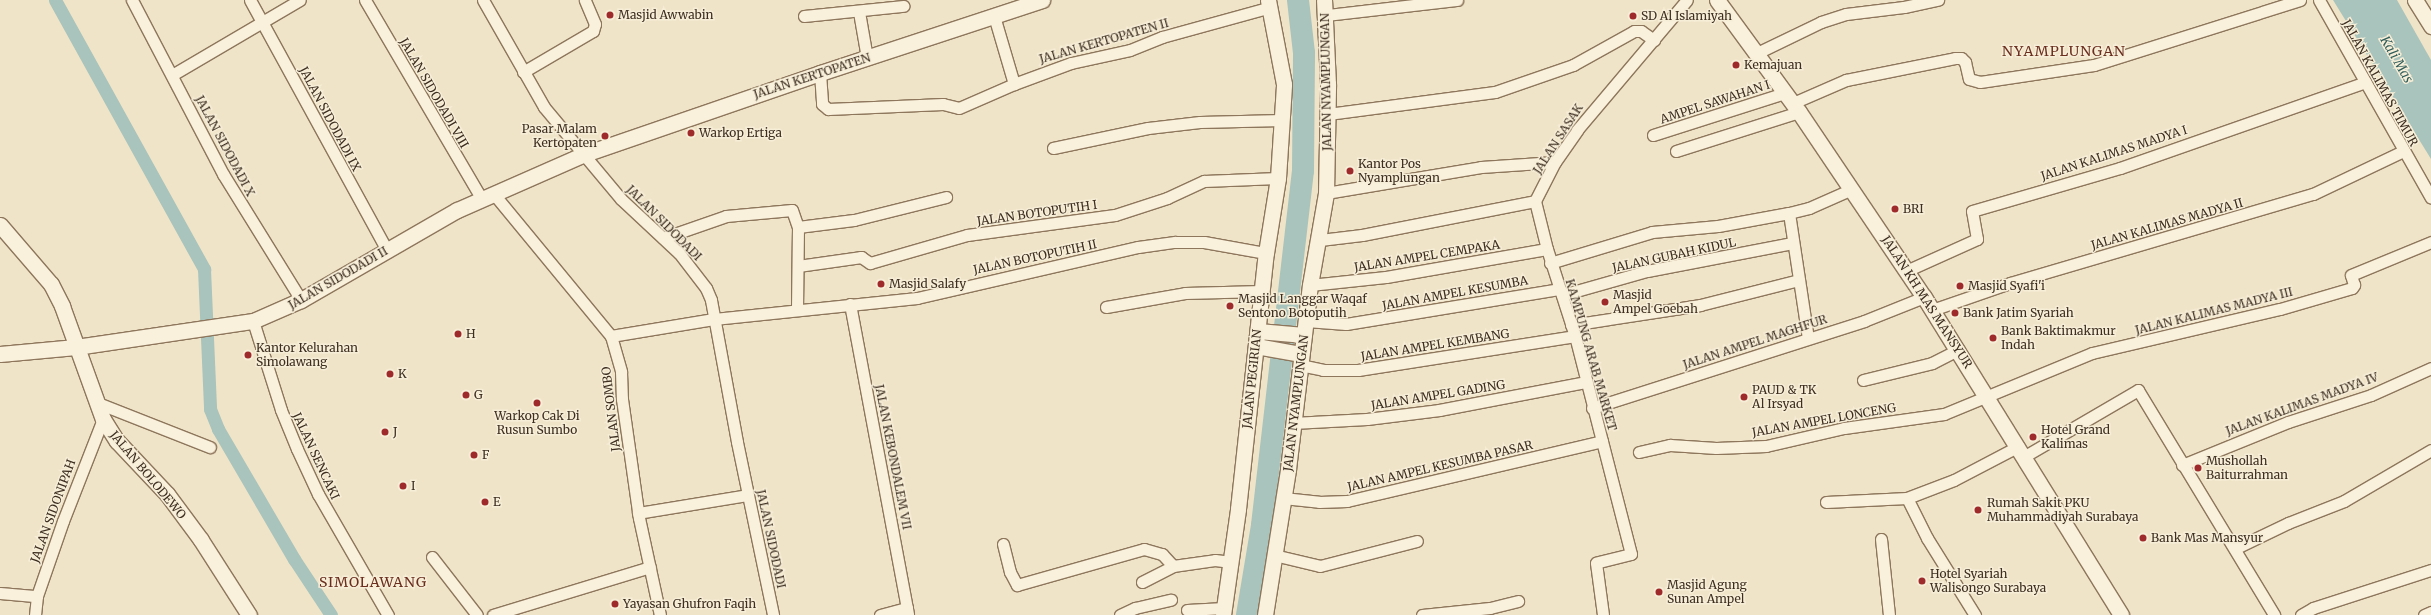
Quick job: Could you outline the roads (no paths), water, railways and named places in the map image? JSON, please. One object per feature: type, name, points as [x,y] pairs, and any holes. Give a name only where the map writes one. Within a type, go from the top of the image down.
[{"type":"street","name":"JALAN SIDODADI X","points":[[132,0],[222,174],[301,300]]},
{"type":"street","name":"JALAN SIDODADI IX","points":[[250,0],[387,250]]},
{"type":"street","points":[[172,75],[300,0]]},
{"type":"street","name":"JALAN SIDODADI VIII","points":[[365,0],[487,195]]},
{"type":"street","name":"JALAN SIDODADI","points":[[483,0],[544,107],[582,155],[621,199],[664,238],[698,274],[711,300],[748,495],[773,615]]},
{"type":"street","points":[[523,72],[593,31],[595,24],[585,0]]},
{"type":"street","name":"JALAN KERTOPATEN","points":[[582,155],[820,73],[1042,0]]},
{"type":"street","points":[[1326,7],[1457,0]]},
{"type":"street","name":"JALAN SASAK","points":[[1535,201],[1555,162],[1588,115],[1687,0]]},
{"type":"street","name":"JALAN KH MAS MANSYUR","points":[[1717,0],[1852,189],[1959,350],[2121,615]]},
{"type":"street","points":[[1757,54],[1833,18],[1890,5],[1938,0]]},
{"type":"street","points":[[1676,151],[1846,80],[1955,58],[1961,58],[1965,62],[1969,79],[1980,82],[2094,65],[2300,0]]},
{"type":"street","name":"JALAN KALIMAS TIMUR","points":[[2319,0],[2403,151],[2431,198]]},
{"type":"street","points":[[2416,0],[2431,26]]},
{"type":"street","name":"JALAN KERTOPATEN II","points":[[820,73],[822,104],[828,109],[943,104],[959,108],[1014,84],[1071,63],[1130,50],[1162,37],[1270,3]]},
{"type":"street","name":"JALAN PEGIRIAN","points":[[1223,612],[1261,339],[1262,291],[1266,253],[1278,178],[1284,84],[1270,3]]},
{"type":"street","points":[[804,16],[859,12],[903,6]]},
{"type":"street","name":"JALAN NYAMPLUNGAN","points":[[1265,615],[1293,423],[1298,357],[1310,285],[1320,240],[1326,193],[1328,114],[1326,7]]},
{"type":"street","points":[[859,12],[867,58]]},
{"type":"street","points":[[994,16],[1014,84]]},
{"type":"street","points":[[1328,114],[1495,92],[1573,65],[1634,31],[1641,31],[1654,40]]},
{"type":"street","name":"JALAN KALIMAS MADYA I","points":[[1906,270],[1976,239],[1972,211],[2120,168],[2365,82]]},
{"type":"street","name":"AMPEL SAWAHAN I","points":[[1653,135],[1792,103]]},
{"type":"street","points":[[1053,148],[1148,128],[1200,122],[1282,120]]},
{"type":"street","name":"JALAN KALIMAS MADYA II","points":[[1932,310],[2010,283],[2313,194],[2403,151]]},
{"type":"street","name":"JALAN SIDODADI II","points":[[0,354],[76,347],[207,329],[253,321],[301,300],[387,250],[487,195],[582,155]]},
{"type":"street","points":[[1326,193],[1481,167],[1555,162]]},
{"type":"street","name":"JALAN BOTOPUTIH I","points":[[798,266],[861,257],[870,263],[967,235],[1115,215],[1167,198],[1204,181],[1278,178]]},
{"type":"street","points":[[1550,263],[1652,232],[1718,226],[1789,213],[1809,208],[1852,189]]},
{"type":"street","name":"JALAN SOMBO","points":[[487,195],[611,336],[621,372],[622,399],[638,513],[660,615]]},
{"type":"street","points":[[798,227],[854,220],[946,197]]},
{"type":"street","points":[[1320,240],[1362,235],[1535,201]]},
{"type":"street","name":"KAMPUNG ARAB MARKET","points":[[1535,201],[1550,263],[1575,336],[1592,408],[1622,516],[1630,555],[1596,563],[1603,615]]},
{"type":"street","points":[[664,238],[726,216],[788,209],[796,214],[798,227],[797,309]]},
{"type":"street","points":[[1789,213],[1792,243],[1808,338]]},
{"type":"street","name":"JALAN BOLODEWO","points":[[0,225],[50,284],[62,306],[101,412],[116,441],[167,494],[183,515],[249,615]]},
{"type":"street","name":"JALAN BOTOPUTIH II","points":[[611,336],[714,319],[797,309],[918,298],[1138,247],[1175,242],[1204,242],[1266,253]]},
{"type":"street","name":"JALAN KALIMAS MADYA III","points":[[1987,395],[2092,353],[2280,309],[2352,288],[2354,285],[2351,275],[2431,242]]},
{"type":"street","name":"JALAN GUBAH KIDUL","points":[[1561,292],[1647,271],[1792,243]]},
{"type":"street","name":"JALAN AMPEL CEMPAKA","points":[[1310,285],[1386,277],[1546,249]]},
{"type":"street","points":[[1571,325],[1700,304],[1799,280]]},
{"type":"street","points":[[1106,307],[1185,293],[1262,291]]},
{"type":"street","name":"JALAN AMPEL KESUMBA","points":[[1303,330],[1561,292]]},
{"type":"street","name":"JALAN AMPEL MAGHFUR","points":[[1592,408],[1864,321],[1924,297]]},
{"type":"street","name":"JALAN KEBONDALEM VII","points":[[850,304],[908,612]]},
{"type":"street","name":"JALAN SENCAKI","points":[[253,321],[281,410],[297,449],[318,494],[388,615]]},
{"type":"street","points":[[1261,339],[1303,330]]},
{"type":"street","name":"JALAN AMPEL KEMBANG","points":[[1298,357],[1323,370],[1358,370],[1575,336]]},
{"type":"street","points":[[1261,339],[1298,357]]},
{"type":"street","points":[[1863,380],[1932,363],[1959,350]]},
{"type":"street","name":"JALAN KALIMAS MADYA IV","points":[[2182,464],[2268,429],[2372,395],[2431,368]]},
{"type":"street","name":"JALAN AMPEL GADING","points":[[1293,423],[1367,420],[1439,410],[1586,382]]},
{"type":"street","points":[[1826,502],[1907,498],[2022,451],[2136,390],[2236,548],[2274,615]]},
{"type":"street","name":"JALAN AMPEL LONCENG","points":[[1639,452],[1670,445],[1716,448],[1766,446],[1844,428],[1944,414],[1987,395]]},
{"type":"street","points":[[101,412],[210,447]]},
{"type":"street","name":"JALAN SIDONIPAH","points":[[35,615],[37,596],[101,412]]},
{"type":"street","name":"JALAN AMPEL KESUMBA PASAR","points":[[1283,498],[1320,502],[1347,501],[1602,441]]},
{"type":"street","points":[[2236,548],[2288,523],[2344,501],[2431,450]]},
{"type":"street","points":[[638,513],[748,495]]},
{"type":"street","points":[[1907,498],[1927,538],[1975,615]]},
{"type":"street","points":[[1881,539],[1889,615]]},
{"type":"street","points":[[1274,555],[1320,566],[1417,541]]},
{"type":"street","points":[[1003,544],[1010,572],[1017,585],[1144,549],[1162,554],[1173,566]]},
{"type":"street","points":[[432,557],[477,615]]},
{"type":"street","points":[[1142,582],[1173,566],[1215,560],[1231,562]]},
{"type":"street","points":[[493,615],[650,567]]},
{"type":"street","points":[[2301,615],[2313,608],[2431,570]]},
{"type":"street","points":[[0,593],[37,596]]},
{"type":"street","points":[[1120,615],[1135,608],[1171,600]]},
{"type":"street","points":[[1422,615],[1490,608],[1518,601]]},
{"type":"street","points":[[1187,610],[1223,612]]},
{"type":"street","points":[[880,615],[908,612]]},
{"type":"street","points":[[2424,615],[2431,612]]},
{"type":"water","name":"Kali Mas","points":[[2333,0],[2397,0],[2431,60],[2431,159]]},
{"type":"waterway","points":[[55,0],[204,269],[210,409],[218,429],[294,559],[331,615]]},
{"type":"waterway","points":[[1247,615],[1262,525],[1303,171],[1304,53],[1298,0]]},
{"type":"place","name":"Masjid Awwabin","points":[[610,15]]},
{"type":"place","name":"SD Al Islamiyah","points":[[1633,16]]},
{"type":"place","name":"Kemajuan","points":[[1736,65]]},
{"type":"place","name":"Warkop Ertiga","points":[[691,133]]},
{"type":"place","name":"Pasar Malam Kertopaten","points":[[605,136]]},
{"type":"place","name":"Kantor Pos Nyamplungan","points":[[1350,171]]},
{"type":"place","name":"BRI","points":[[1895,209]]},
{"type":"place","name":"Masjid Salafy","points":[[881,284]]},
{"type":"place","name":"Masjid Syafi'i","points":[[1960,286]]},
{"type":"place","name":"Masjid Ampel Goebah","points":[[1605,302]]},
{"type":"place","name":"Masjid Langgar Waqaf Sentono Botoputih","points":[[1230,306]]},
{"type":"place","name":"Bank Jatim Syariah","points":[[1955,313]]},
{"type":"place","name":"H","points":[[458,334]]},
{"type":"place","name":"Bank Baktimakmur Indah","points":[[1993,338]]},
{"type":"place","name":"Kantor Kelurahan Simolawang","points":[[248,355]]},
{"type":"place","name":"K","points":[[390,374]]},
{"type":"place","name":"G","points":[[466,395]]},
{"type":"place","name":"PAUD & TK Al Irsyad","points":[[1744,397]]},
{"type":"place","name":"Warkop Cak Di Rusun Sumbo","points":[[537,403]]},
{"type":"place","name":"J","points":[[385,432]]},
{"type":"place","name":"Hotel Grand Kalimas","points":[[2033,437]]},
{"type":"place","name":"F","points":[[474,455]]},
{"type":"place","name":"Mushollah Baiturrahman","points":[[2198,468]]},
{"type":"place","name":"I","points":[[403,486]]},
{"type":"place","name":"E","points":[[485,502]]},
{"type":"place","name":"Rumah Sakit PKU Muhammadiyah Surabaya","points":[[1978,510]]},
{"type":"place","name":"Bank Mas Mansyur","points":[[2143,538]]},
{"type":"place","name":"Hotel Syariah Walisongo Surabaya","points":[[1922,581]]},
{"type":"place","name":"Masjid Agung Sunan Ampel","points":[[1659,592]]},
{"type":"place","name":"Yayasan Ghufron Faqih","points":[[615,604]]},
{"type":"district","name":"NYAMPLUNGAN","points":[[2064,51]]},
{"type":"district","name":"SIMOLAWANG","points":[[373,582]]}]
